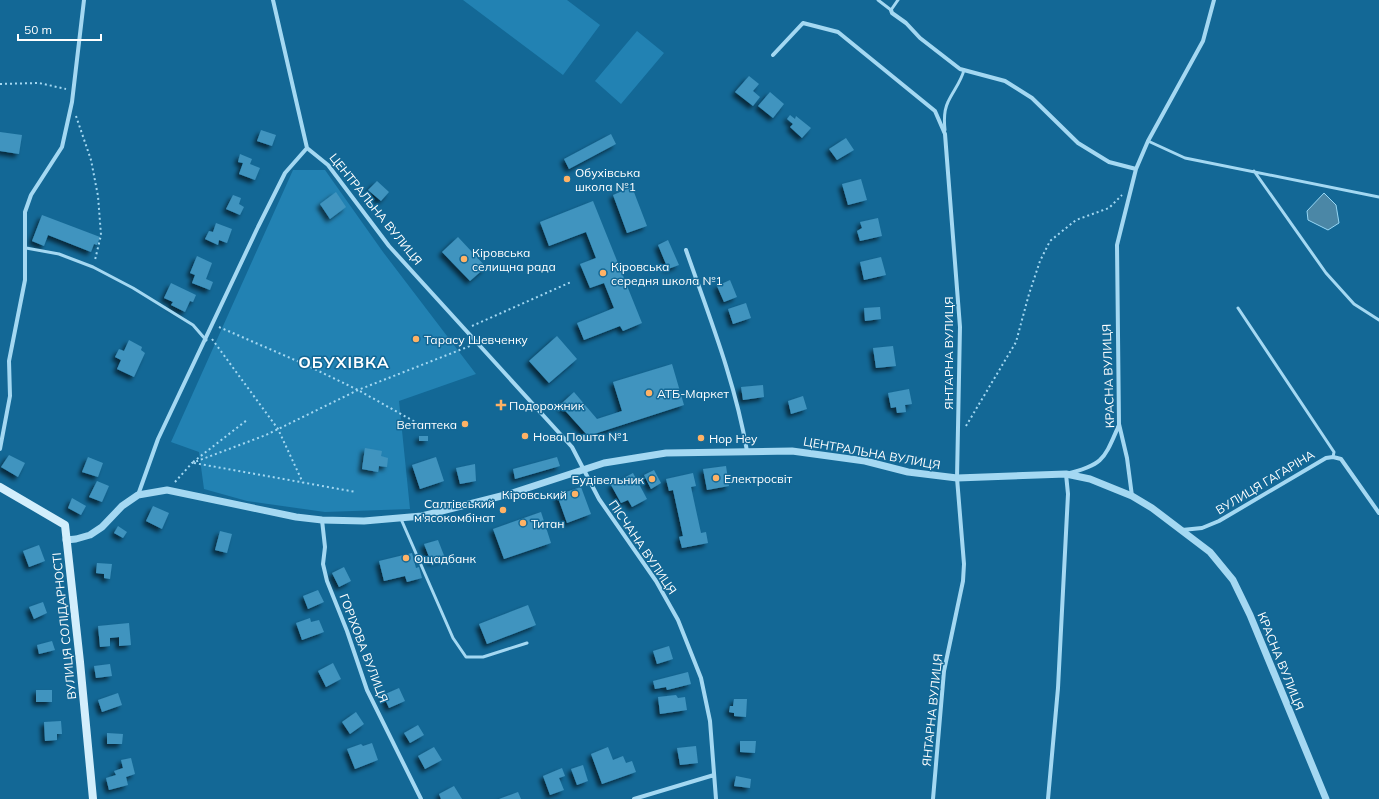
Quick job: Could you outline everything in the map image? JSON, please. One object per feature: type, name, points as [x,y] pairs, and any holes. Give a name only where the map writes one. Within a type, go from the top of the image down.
[{"type":"main road","name":"ВУЛИЦЯ СОЛІДАРНОСТІ","points":[[0,487],[65,525],[93,799]]},
{"type":"street","points":[[0,449],[10,396],[9,361],[25,280],[25,212],[31,195],[62,147],[72,102],[84,0]]},
{"type":"street","points":[[138,495],[158,439],[286,172],[307,148],[273,0]]},
{"type":"street","name":"КРАСНА ВУЛИЦЯ","points":[[1214,0],[1203,41],[1148,141],[1136,169],[1117,245],[1119,424],[1127,458],[1132,496],[1182,530],[1210,552],[1233,580],[1250,615],[1326,799]]},
{"type":"street","points":[[891,10],[892,13],[906,23],[920,38],[960,69],[1005,81],[1032,98],[1078,143],[1109,162],[1136,169]]},
{"type":"street","name":"ЯНТАРНА ВУЛИЦЯ","points":[[773,55],[804,23],[838,32],[934,111],[945,134],[960,327],[957,478],[964,570],[944,671],[933,799]]},
{"type":"street","name":"ЦЕНТРАЛЬНА ВУЛИЦЯ","points":[[307,148],[328,165],[389,246],[572,447],[583,470]]},
{"type":"street","points":[[686,250],[726,362],[741,418],[747,450]]},
{"type":"street","points":[[1048,799],[1058,688],[1068,494],[1066,474],[1090,468],[1106,454],[1119,424]]},
{"type":"street","name":"ЦЕНТРАЛЬНА ВУЛИЦЯ","points":[[66,540],[90,535],[102,527],[122,506],[138,495],[167,490],[296,517],[322,520],[364,521],[402,519],[422,516],[509,494],[604,463],[636,456],[666,453],[747,450],[792,451],[864,461],[908,472],[957,478],[1066,474],[1090,479],[1132,496]]},
{"type":"street","name":"ВУЛИЦЯ ГАГАРІНА","points":[[1182,530],[1202,528],[1218,521],[1326,458],[1333,457],[1341,459],[1379,513]]},
{"type":"street","name":"ПІСЧАНА ВУЛИЦЯ","points":[[583,470],[599,499],[656,581],[681,627],[701,678],[710,721],[716,799]]},
{"type":"street","name":"ГОРІХОВА ВУЛИЦЯ","points":[[322,520],[325,547],[323,564],[327,581],[347,632],[367,690],[421,799]]},
{"type":"street","points":[[634,799],[714,776]]},
{"type":"lane","points":[[878,0],[891,10],[898,0]]},
{"type":"lane","points":[[945,134],[944,117],[947,102],[962,79],[964,70]]},
{"type":"lane","points":[[1148,141],[1185,158],[1379,197]]},
{"type":"lane","points":[[1254,171],[1326,273],[1354,304],[1379,320]]},
{"type":"lane","points":[[26,248],[59,254],[93,267],[133,288],[193,326],[206,340]]},
{"type":"lane","points":[[1238,308],[1334,452],[1333,457]]},
{"type":"lane","points":[[402,519],[453,638],[466,657],[483,657],[527,643]]},
{"type":"path","points":[[0,84],[39,84],[73,91]]},
{"type":"path","points":[[72,102],[91,160],[98,196],[102,235],[93,267]]},
{"type":"path","points":[[958,439],[1016,342],[1040,261],[1050,241],[1076,220],[1109,208],[1132,185]]},
{"type":"path","points":[[464,330],[571,282]]},
{"type":"path","points":[[212,324],[304,364],[358,390],[426,428]]},
{"type":"path","points":[[208,334],[278,429],[303,483]]},
{"type":"path","points":[[192,463],[278,429],[358,390],[476,343]]},
{"type":"path","points":[[167,490],[192,463],[247,420]]},
{"type":"path","points":[[192,463],[356,492]]},
{"type":"shaded area","points":[[463,0],[567,0],[600,25],[563,75]]},
{"type":"shaded area","points":[[637,31],[664,53],[621,104],[595,81]]},
{"type":"shaded area","points":[[293,170],[325,170],[383,252],[476,374],[399,401],[410,509],[325,512],[247,501],[204,489],[199,452],[171,442]]},
{"type":"shaded area","points":[[1324,193],[1336,205],[1339,223],[1328,230],[1308,220],[1307,211]]},
{"type":"building","points":[[749,76],[759,84],[753,91],[760,97],[753,106],[735,92]]},
{"type":"building","points":[[770,92],[784,104],[773,118],[758,106]]},
{"type":"building","points":[[790,115],[795,119],[796,116],[811,128],[802,138],[790,127],[793,124],[787,119]]},
{"type":"building","points":[[261,130],[276,135],[272,146],[257,141]]},
{"type":"building","points":[[0,132],[22,135],[19,154],[0,151]]},
{"type":"building","points":[[611,134],[616,144],[569,169],[564,159]]},
{"type":"building","points":[[846,138],[854,150],[837,160],[829,149]]},
{"type":"building","points":[[240,154],[252,159],[250,164],[260,168],[255,180],[239,174],[243,163],[238,162]]},
{"type":"building","points":[[861,179],[867,200],[848,205],[842,184]]},
{"type":"building","points":[[377,181],[389,192],[381,201],[368,190]]},
{"type":"building","points":[[632,187],[647,226],[627,233],[613,195]]},
{"type":"building","points":[[336,192],[346,207],[330,219],[320,204]]},
{"type":"building","points":[[233,195],[241,198],[239,204],[244,207],[240,215],[226,209]]},
{"type":"building","name":"Кіровська середня школа №1","points":[[593,201],[642,323],[623,331],[620,326],[584,340],[577,323],[614,308],[604,283],[590,288],[580,264],[596,258],[586,232],[549,246],[540,222]]},
{"type":"building","points":[[42,215],[100,237],[97,245],[94,244],[91,252],[48,235],[44,246],[32,241]]},
{"type":"building","points":[[878,218],[882,236],[860,241],[857,231],[862,228],[860,222]]},
{"type":"building","points":[[216,223],[232,229],[227,243],[219,240],[218,245],[205,239],[209,231],[213,232]]},
{"type":"building","name":"Кіровська селищна рада","points":[[458,237],[486,267],[470,281],[442,252]]},
{"type":"building","points":[[668,240],[679,265],[668,269],[658,245]]},
{"type":"building","points":[[197,256],[212,263],[206,279],[213,282],[210,290],[192,283],[195,275],[190,273]]},
{"type":"building","points":[[881,257],[886,275],[864,280],[860,262]]},
{"type":"building","points":[[730,280],[737,297],[724,302],[717,286]]},
{"type":"building","points":[[171,283],[196,295],[193,302],[190,301],[185,312],[171,305],[173,302],[164,298]]},
{"type":"building","points":[[746,303],[751,318],[733,324],[728,309]]},
{"type":"building","points":[[880,307],[881,319],[865,321],[864,308]]},
{"type":"building","points":[[557,336],[577,359],[549,383],[529,361]]},
{"type":"building","points":[[129,340],[142,347],[141,350],[145,353],[134,377],[117,369],[121,360],[115,357],[119,349],[124,351]]},
{"type":"building","points":[[893,346],[896,366],[876,368],[873,348]]},
{"type":"building","name":"АТБ-Маркет","points":[[672,364],[684,405],[588,436],[560,405],[574,392],[597,419],[622,411],[613,382]]},
{"type":"building","points":[[763,385],[764,397],[743,400],[741,387]]},
{"type":"building","points":[[909,389],[912,404],[905,405],[906,412],[897,413],[896,407],[891,408],[888,393]]},
{"type":"building","points":[[803,396],[807,409],[791,414],[788,401]]},
{"type":"building","points":[[419,436],[428,436],[428,441],[419,441]]},
{"type":"building","points":[[365,448],[382,451],[381,456],[388,458],[387,467],[379,466],[378,472],[362,469]]},
{"type":"building","points":[[9,455],[25,463],[18,477],[1,467]]},
{"type":"building","points":[[88,457],[103,463],[98,477],[82,472]]},
{"type":"building","points":[[436,457],[444,481],[420,489],[412,465]]},
{"type":"building","points":[[557,457],[560,466],[515,479],[513,469]]},
{"type":"building","points":[[475,464],[476,481],[460,484],[456,468]]},
{"type":"building","name":"Електросвіт","points":[[726,466],[729,486],[707,490],[703,469]]},
{"type":"building","name":"Будівельник","points":[[654,470],[661,483],[651,489],[644,475]]},
{"type":"building","points":[[633,473],[647,499],[632,507],[628,500],[621,503],[611,485]]},
{"type":"building","points":[[693,473],[696,486],[691,487],[701,533],[706,532],[708,543],[682,548],[679,537],[683,536],[673,490],[669,491],[666,479]]},
{"type":"building","points":[[97,481],[109,486],[102,502],[89,497]]},
{"type":"building","points":[[581,487],[591,514],[567,523],[557,495]]},
{"type":"building","points":[[72,498],[86,506],[81,515],[68,508]]},
{"type":"building","points":[[153,506],[169,513],[162,529],[146,521]]},
{"type":"building","points":[[541,512],[551,543],[504,559],[493,529]]},
{"type":"building","points":[[118,526],[127,532],[123,538],[114,533]]},
{"type":"building","points":[[220,531],[232,534],[227,553],[215,550]]},
{"type":"building","points":[[438,540],[445,558],[431,562],[424,544]]},
{"type":"building","points":[[39,545],[45,561],[29,567],[23,551]]},
{"type":"building","points":[[412,553],[416,568],[419,567],[422,578],[407,582],[405,576],[384,581],[379,561]]},
{"type":"building","points":[[97,563],[112,564],[110,579],[104,578],[104,574],[96,573]]},
{"type":"building","points":[[344,567],[351,581],[339,587],[332,573]]},
{"type":"building","points":[[318,590],[324,602],[308,609],[303,596]]},
{"type":"building","points":[[43,602],[47,613],[34,619],[29,607]]},
{"type":"building","points":[[528,605],[536,625],[487,644],[479,624]]},
{"type":"building","points":[[310,618],[311,622],[319,620],[324,632],[302,640],[296,623]]},
{"type":"building","points":[[129,623],[131,645],[119,646],[119,637],[110,638],[110,646],[100,647],[98,626]]},
{"type":"building","points":[[52,641],[55,650],[39,654],[37,645]]},
{"type":"building","points":[[669,646],[673,659],[657,664],[653,651]]},
{"type":"building","points":[[333,663],[341,679],[326,687],[318,671]]},
{"type":"building","points":[[110,664],[112,676],[96,678],[94,666]]},
{"type":"building","points":[[688,672],[691,684],[667,690],[666,687],[655,689],[653,681]]},
{"type":"building","points":[[399,688],[405,701],[389,708],[383,695]]},
{"type":"building","points":[[36,690],[52,690],[52,702],[36,702]]},
{"type":"building","points":[[118,693],[122,705],[102,712],[98,700]]},
{"type":"building","points":[[676,695],[678,698],[685,697],[687,710],[660,714],[658,697]]},
{"type":"building","points":[[734,699],[747,699],[746,717],[734,716],[734,713],[729,712],[730,706],[733,706]]},
{"type":"building","points":[[356,712],[364,724],[350,734],[342,722]]},
{"type":"building","points":[[61,721],[62,734],[57,734],[57,740],[45,741],[44,722]]},
{"type":"building","points":[[418,725],[424,735],[410,743],[404,733]]},
{"type":"building","points":[[107,733],[123,734],[122,744],[107,744]]},
{"type":"building","points":[[740,741],[756,741],[755,753],[740,752]]},
{"type":"building","points":[[372,743],[378,760],[355,769],[347,749],[361,744],[363,746]]},
{"type":"building","points":[[696,746],[698,763],[680,765],[677,748]]},
{"type":"building","points":[[434,747],[442,760],[425,769],[418,756]]},
{"type":"building","points":[[608,747],[613,760],[623,756],[626,763],[632,761],[636,772],[602,784],[591,754]]},
{"type":"building","points":[[131,758],[135,774],[126,777],[128,785],[109,790],[106,778],[116,775],[114,771],[123,768],[121,760]]},
{"type":"building","points":[[583,765],[588,781],[577,785],[571,769]]},
{"type":"building","points":[[562,768],[565,776],[559,778],[564,790],[550,795],[543,776]]},
{"type":"building","points":[[736,776],[751,779],[750,788],[734,786]]},
{"type":"building","points":[[454,786],[462,799],[441,799],[439,794]]},
{"type":"building","points":[[518,792],[521,799],[499,799]]},
{"type":"place","name":"Обухівська школа №1","points":[[567,179]]},
{"type":"place","name":"Кіровська селищна рада","points":[[464,259]]},
{"type":"place","name":"Кіровська середня школа №1","points":[[603,273]]},
{"type":"place","name":"Тарасу Шевченку","points":[[416,339]]},
{"type":"place","name":"АТБ-Маркет","points":[[649,393]]},
{"type":"place","name":"Подорожник","points":[[501,405]]},
{"type":"place","name":"Ветаптека","points":[[465,424]]},
{"type":"place","name":"Нова Пошта №1","points":[[525,436]]},
{"type":"place","name":"Hop Hey","points":[[701,438]]},
{"type":"place","name":"Електросвіт","points":[[716,478]]},
{"type":"place","name":"Будівельник","points":[[652,479]]},
{"type":"place","name":"Кіровський","points":[[575,494]]},
{"type":"place","name":"Салтівський м'ясокомбінат","points":[[503,510]]},
{"type":"place","name":"Титан","points":[[523,523]]},
{"type":"place","name":"Ощадбанк","points":[[406,558]]},
{"type":"district","name":"ОБУХІВКА","points":[[344,362]]}]
